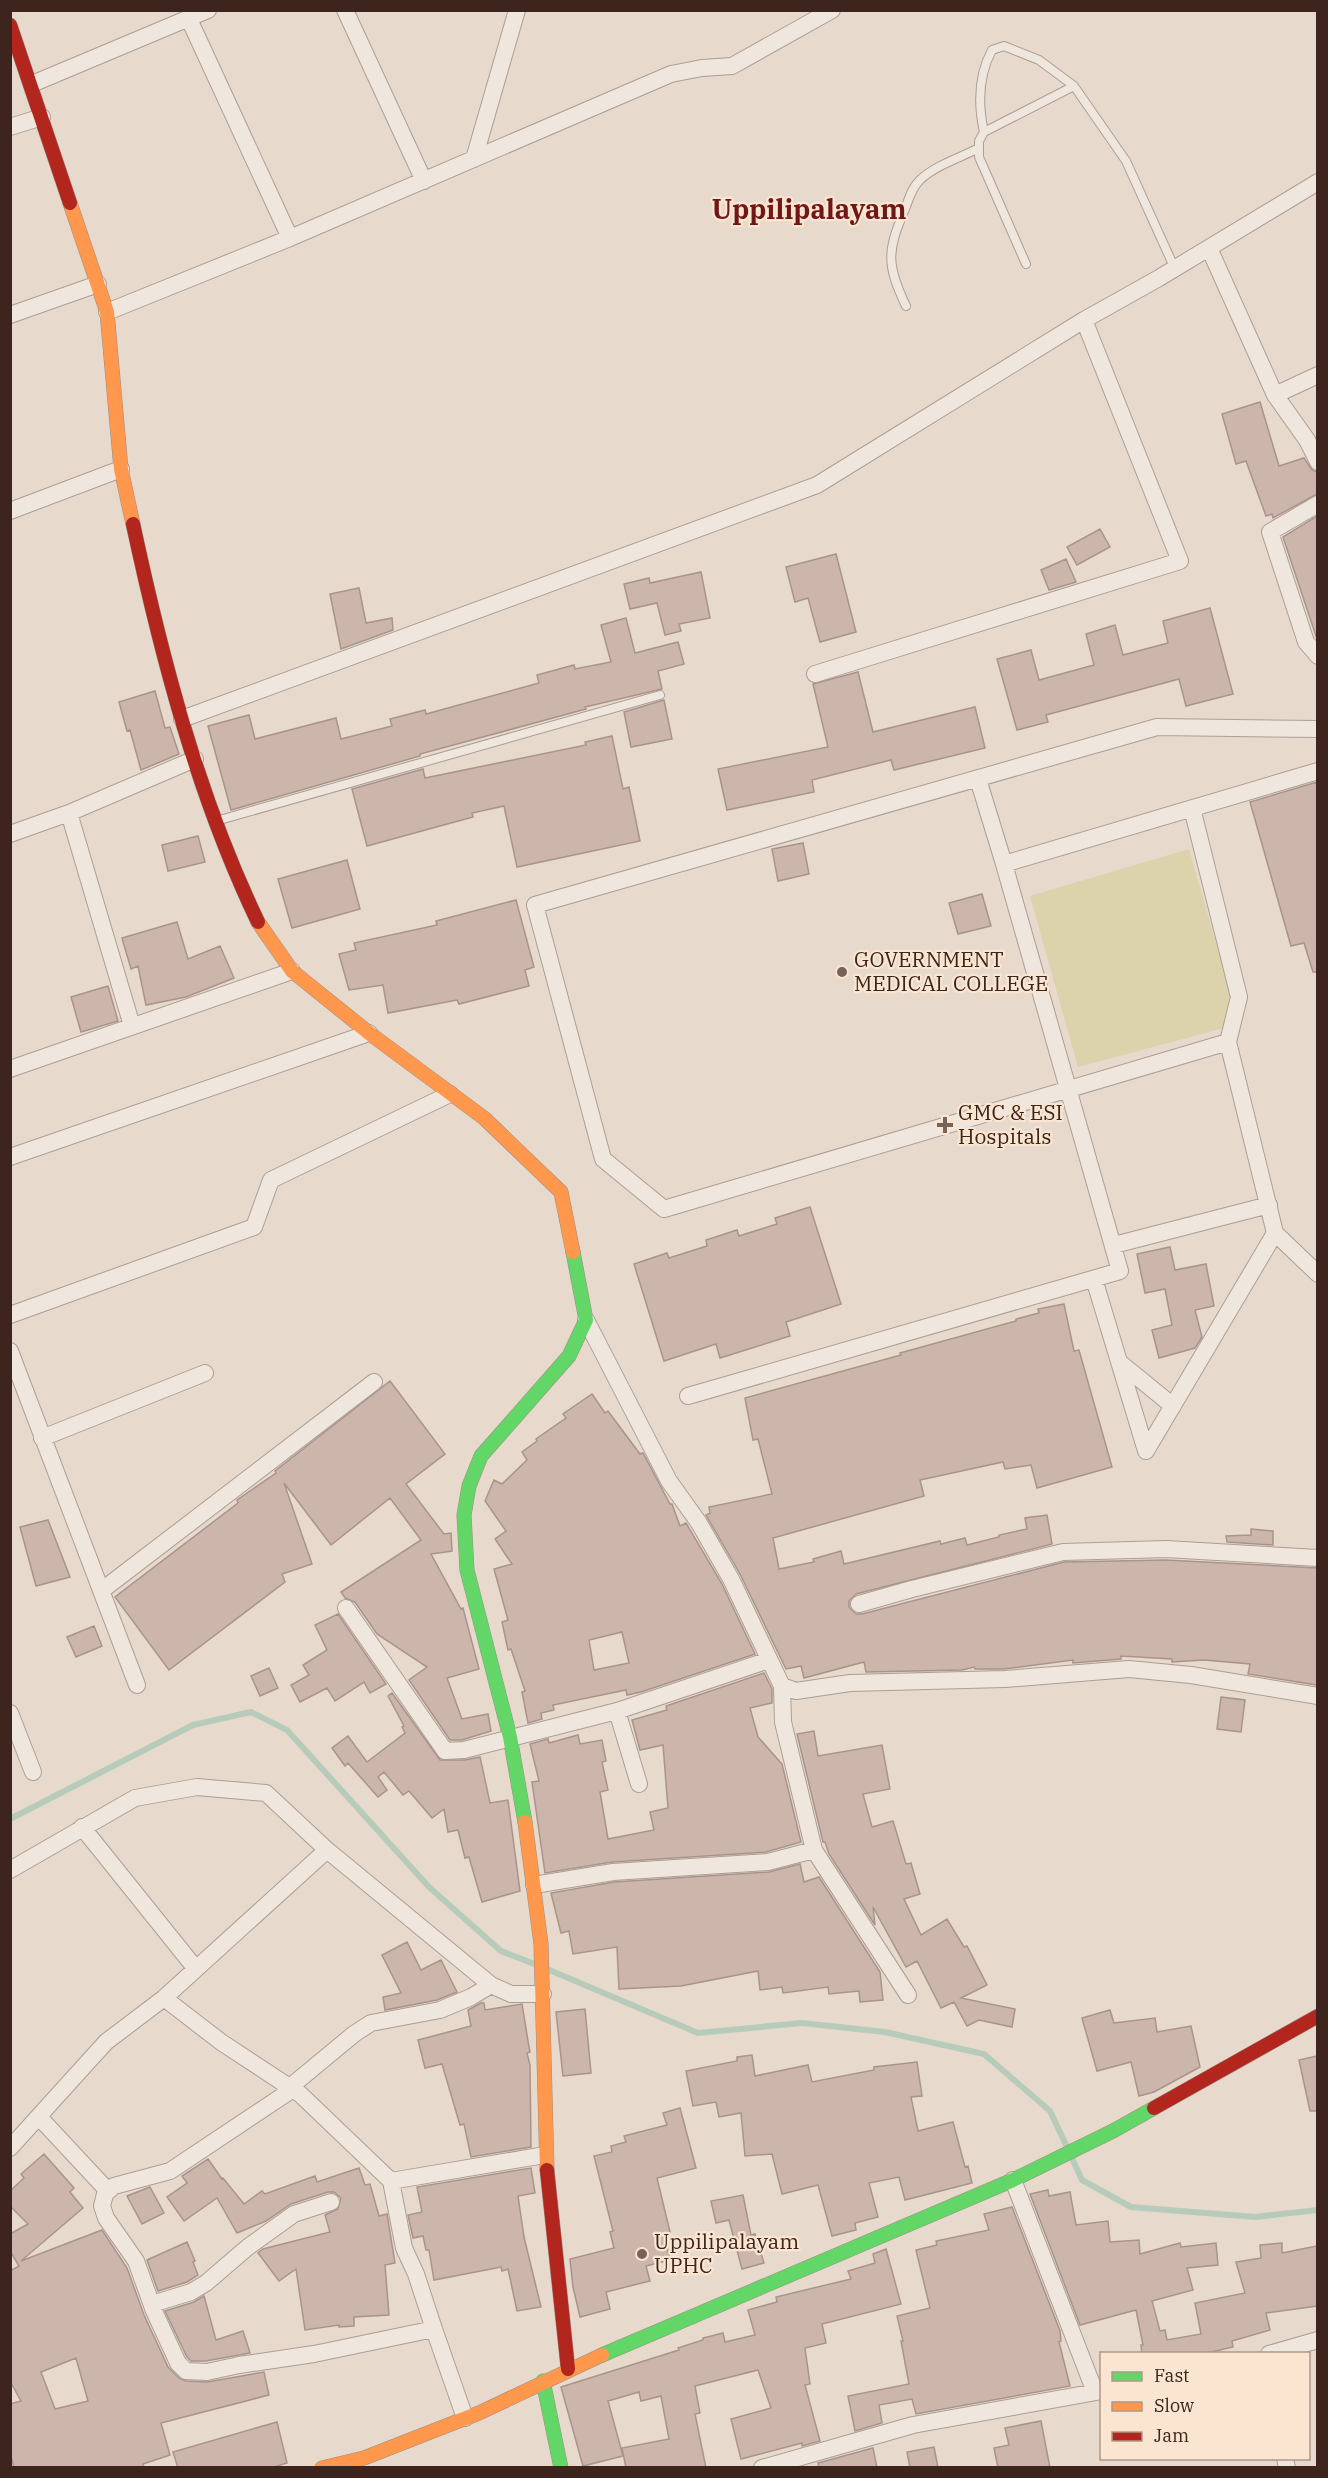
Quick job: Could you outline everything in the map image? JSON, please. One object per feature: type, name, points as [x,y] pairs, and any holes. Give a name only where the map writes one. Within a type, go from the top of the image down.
[{"type":"street","points":[[32,84],[208,10]]},
{"type":"street","points":[[345,10],[424,181]]},
{"type":"street","points":[[474,159],[517,10]]},
{"type":"street","points":[[107,312],[290,238],[671,74],[702,68],[732,66],[831,11]]},
{"type":"street","points":[[189,19],[290,238]]},
{"type":"street","points":[[10,25],[32,84],[107,312],[121,469],[149,599],[182,718],[234,872],[262,930],[292,971],[369,1033],[484,1118],[561,1192],[586,1320],[669,1481],[699,1523],[731,1579],[782,1686],[783,1722],[814,1850],[908,1995]]},
{"type":"street","points":[[10,127],[42,117]]},
{"type":"street","points":[[182,718],[817,485],[1084,320],[1316,188]]},
{"type":"street","points":[[1209,248],[1275,395],[1307,440],[1317,462]]},
{"type":"street","points":[[10,315],[98,284]]},
{"type":"street","points":[[815,674],[1180,561],[1084,320]]},
{"type":"street","points":[[1275,395],[1317,375]]},
{"type":"street","points":[[10,511],[121,469]]},
{"type":"street","points":[[1317,504],[1270,532],[1306,642],[1317,656]]},
{"type":"street","points":[[1228,1042],[664,1209],[603,1159],[535,905],[1157,727],[1317,729]]},
{"type":"street","points":[[10,834],[69,813],[195,759]]},
{"type":"street","points":[[1004,864],[1317,771]]},
{"type":"street","points":[[688,1396],[1120,1271],[978,779]]},
{"type":"street","points":[[1192,808],[1239,997],[1228,1042],[1275,1233],[1317,1274]]},
{"type":"street","points":[[69,813],[132,1026]]},
{"type":"street","points":[[10,1069],[292,971]]},
{"type":"street","points":[[10,1157],[369,1033]]},
{"type":"street","points":[[10,1315],[254,1227],[271,1180],[450,1094]]},
{"type":"street","points":[[1113,1245],[1269,1205]]},
{"type":"street","points":[[1094,1279],[1146,1451],[1275,1233]]},
{"type":"street","points":[[568,2369],[545,2155],[541,1944],[534,1885],[510,1737],[467,1570],[464,1515],[469,1486],[481,1456],[569,1356],[586,1320]]},
{"type":"street","points":[[10,1351],[137,1685]]},
{"type":"street","points":[[1119,1362],[1173,1406]]},
{"type":"street","points":[[42,1438],[205,1373]]},
{"type":"street","points":[[101,1591],[374,1382]]},
{"type":"street","points":[[859,1604],[1063,1552],[1166,1549],[1317,1558]]},
{"type":"street","points":[[346,1608],[445,1751],[464,1750],[617,1711],[769,1660]]},
{"type":"street","points":[[782,1686],[796,1691],[850,1683],[1005,1679],[1129,1669],[1191,1675],[1317,1696]]},
{"type":"street","points":[[617,1711],[639,1784]]},
{"type":"street","points":[[10,1713],[33,1772]]},
{"type":"street","points":[[10,1870],[135,1797],[197,1787],[266,1793],[327,1850],[491,1985],[511,1994],[542,1986]]},
{"type":"street","points":[[82,1827],[196,1969]]},
{"type":"street","points":[[10,2148],[106,2042],[164,1998],[327,1850]]},
{"type":"street","points":[[534,1885],[613,1872],[768,1862],[814,1850]]},
{"type":"street","points":[[434,2329],[314,2354],[207,2372],[186,2371],[178,2363],[135,2262],[105,2218],[102,2206],[108,2191],[114,2186],[170,2171],[292,2088],[354,2034],[371,2023],[440,2010],[471,1997],[491,1985]]},
{"type":"street","points":[[164,1998],[221,2042],[292,2088],[391,2181],[404,2248],[416,2274],[465,2418]]},
{"type":"street","points":[[322,2468],[364,2458],[465,2418],[568,2369],[1013,2180],[1113,2131],[1317,2016]]},
{"type":"street","points":[[39,2117],[108,2191]]},
{"type":"street","points":[[391,2181],[545,2155]]},
{"type":"street","points":[[762,2468],[913,2425],[1098,2391],[1013,2180]]},
{"type":"street","points":[[152,2304],[191,2292],[206,2283],[248,2247],[294,2214],[331,2202]]},
{"type":"street","points":[[1276,2352],[1317,2340]]},
{"type":"street","points":[[543,2381],[561,2468]]},
{"type":"lane","points":[[1026,264],[977,149],[984,132],[979,109],[985,62],[992,50],[1004,46],[1039,60],[1074,86],[1126,161],[1175,269]]},
{"type":"lane","points":[[984,132],[1074,86]]},
{"type":"lane","points":[[906,306],[893,279],[890,260],[894,235],[915,186],[928,174],[977,149]]},
{"type":"lane","points":[[215,821],[660,695]]},
{"type":"shaded area","points":[[1189,849],[1239,1024],[1078,1067],[1030,896]]},
{"type":"building","points":[[1260,402],[1279,466],[1304,458],[1312,470],[1317,472],[1317,494],[1273,518],[1272,514],[1266,516],[1246,461],[1236,464],[1222,414]]},
{"type":"building","points":[[1317,516],[1317,639],[1283,537]]},
{"type":"building","points":[[1100,529],[1110,547],[1077,565],[1067,547]]},
{"type":"building","points":[[836,554],[856,632],[820,642],[808,598],[795,602],[786,567]]},
{"type":"building","points":[[1066,559],[1076,582],[1049,590],[1041,570]]},
{"type":"building","points":[[701,572],[710,618],[679,624],[681,631],[665,635],[657,603],[630,609],[624,584],[649,578],[650,583]]},
{"type":"building","points":[[359,588],[366,623],[392,618],[393,630],[341,649],[330,594]]},
{"type":"building","points":[[1210,608],[1233,694],[1186,706],[1179,679],[1046,715],[1048,722],[1017,730],[997,659],[1031,650],[1039,680],[1094,665],[1086,634],[1115,625],[1123,655],[1168,643],[1163,621]]},
{"type":"building","points":[[626,618],[635,653],[678,642],[684,664],[658,671],[662,689],[585,707],[586,709],[420,754],[420,756],[231,810],[208,726],[249,715],[255,739],[336,718],[341,739],[392,726],[390,719],[425,710],[426,714],[539,683],[537,675],[574,665],[575,669],[611,662],[601,625]]},
{"type":"building","points":[[858,672],[873,732],[975,707],[985,748],[894,770],[891,760],[812,780],[814,792],[727,810],[718,769],[828,747],[813,684]]},
{"type":"building","points":[[155,691],[165,728],[170,727],[179,754],[141,770],[130,730],[127,731],[119,702]]},
{"type":"building","points":[[664,700],[672,739],[631,747],[624,712]]},
{"type":"building","points":[[612,736],[623,789],[629,787],[640,841],[517,867],[504,806],[472,813],[473,817],[367,846],[352,789],[423,769],[425,778],[586,745],[585,742]]},
{"type":"building","points":[[1317,782],[1317,972],[1313,972],[1304,943],[1291,946],[1250,802]]},
{"type":"building","points":[[198,836],[205,862],[168,871],[162,845]]},
{"type":"building","points":[[803,843],[809,874],[778,881],[772,849]]},
{"type":"building","points":[[347,860],[360,909],[292,928],[278,879]]},
{"type":"building","points":[[982,894],[991,926],[958,934],[949,903]]},
{"type":"building","points":[[516,900],[534,967],[525,970],[529,986],[459,1004],[457,1000],[388,1013],[383,985],[349,990],[339,954],[356,950],[354,943],[437,925],[436,921]]},
{"type":"building","points":[[177,922],[188,959],[220,946],[234,978],[186,997],[146,1005],[138,966],[131,969],[122,938]]},
{"type":"building","points":[[108,986],[118,1021],[81,1032],[71,997]]},
{"type":"building","points":[[810,1207],[841,1304],[786,1322],[790,1336],[720,1358],[716,1344],[664,1361],[634,1264],[667,1253],[669,1258],[707,1246],[706,1240],[737,1230],[739,1236],[777,1224],[775,1218]]},
{"type":"building","points":[[1170,1247],[1175,1270],[1206,1264],[1214,1306],[1195,1310],[1202,1337],[1195,1348],[1159,1358],[1152,1330],[1172,1325],[1165,1289],[1145,1293],[1137,1254]]},
{"type":"building","points":[[1064,1304],[1074,1351],[1079,1350],[1112,1467],[1037,1488],[1031,1465],[1005,1469],[1003,1462],[920,1480],[924,1496],[773,1538],[779,1569],[814,1562],[813,1559],[841,1551],[844,1564],[940,1541],[941,1544],[965,1538],[967,1545],[1027,1529],[1025,1518],[1047,1515],[1052,1544],[856,1594],[849,1601],[849,1607],[856,1614],[862,1614],[1064,1562],[1166,1560],[1317,1568],[1317,1685],[1248,1674],[1250,1664],[1204,1660],[1172,1662],[1172,1659],[1121,1656],[1121,1659],[1073,1663],[1073,1660],[1004,1669],[975,1669],[974,1667],[962,1670],[866,1672],[864,1662],[804,1678],[801,1666],[786,1669],[740,1574],[706,1515],[710,1513],[709,1507],[772,1494],[758,1439],[753,1440],[745,1398],[901,1355],[900,1353],[1016,1321],[1016,1319],[1039,1313],[1038,1309]]},
{"type":"building","points":[[390,1381],[445,1454],[406,1484],[444,1534],[451,1533],[452,1551],[431,1554],[461,1609],[463,1608],[479,1669],[447,1678],[462,1719],[488,1714],[491,1731],[462,1740],[450,1740],[409,1680],[427,1667],[377,1634],[355,1602],[345,1598],[341,1592],[421,1540],[390,1498],[331,1545],[284,1483],[312,1564],[282,1574],[285,1582],[169,1670],[115,1597],[238,1503],[237,1500],[276,1473],[275,1471]]},
{"type":"building","points":[[592,1394],[605,1413],[608,1411],[640,1454],[643,1453],[672,1504],[680,1526],[686,1523],[722,1584],[755,1654],[641,1692],[627,1695],[626,1690],[553,1705],[554,1710],[541,1713],[542,1719],[528,1723],[522,1692],[525,1691],[511,1649],[508,1650],[502,1622],[508,1620],[494,1569],[512,1564],[495,1539],[506,1531],[485,1501],[494,1480],[502,1484],[527,1460],[522,1452],[566,1418],[563,1414]],"holes":[[[622,1632],[629,1663],[594,1670],[589,1640]]]},
{"type":"building","points":[[48,1520],[70,1577],[36,1586],[20,1527]]},
{"type":"building","points":[[1251,1529],[1273,1531],[1273,1545],[1227,1542],[1226,1536],[1251,1535]]},
{"type":"building","points":[[338,1614],[386,1684],[370,1693],[364,1682],[335,1701],[327,1688],[300,1702],[291,1685],[309,1675],[303,1665],[327,1650],[315,1625]]},
{"type":"building","points":[[94,1626],[102,1646],[76,1657],[67,1637]]},
{"type":"building","points":[[269,1668],[278,1688],[260,1696],[251,1676]]},
{"type":"building","points":[[764,1673],[772,1689],[772,1703],[750,1708],[758,1737],[782,1764],[801,1842],[766,1852],[612,1862],[545,1873],[532,1782],[539,1781],[530,1744],[548,1739],[549,1743],[578,1735],[580,1744],[602,1740],[606,1761],[602,1762],[608,1790],[600,1792],[608,1839],[654,1830],[650,1812],[668,1808],[663,1745],[640,1750],[632,1720],[667,1710],[666,1706]]},
{"type":"building","points":[[392,1693],[440,1760],[465,1760],[480,1757],[490,1803],[508,1800],[520,1891],[482,1902],[469,1857],[465,1858],[458,1830],[448,1832],[444,1809],[432,1818],[409,1791],[403,1795],[384,1772],[378,1777],[387,1790],[378,1797],[348,1763],[345,1766],[332,1748],[348,1736],[367,1762],[405,1733],[402,1727],[404,1726],[388,1696]]},
{"type":"building","points":[[1221,1697],[1245,1700],[1241,1732],[1217,1729]]},
{"type":"building","points":[[814,1731],[818,1756],[882,1745],[890,1789],[863,1794],[872,1827],[893,1821],[906,1864],[911,1863],[920,1894],[904,1899],[921,1935],[947,1919],[964,1947],[967,1946],[987,1985],[961,1998],[1015,2009],[1012,2027],[979,2020],[967,2026],[954,2002],[941,2008],[917,1961],[906,1967],[873,1907],[875,1925],[823,1842],[797,1734]]},
{"type":"building","points":[[800,1864],[804,1882],[819,1877],[880,1972],[883,2000],[860,2002],[859,1991],[829,1994],[828,1987],[783,1993],[782,1987],[760,1990],[758,1971],[681,1986],[619,1989],[617,1947],[573,1954],[569,1931],[561,1933],[551,1893],[614,1882],[769,1872]]},
{"type":"building","points":[[407,1942],[421,1970],[441,1960],[457,1992],[437,2000],[385,2010],[383,1997],[401,1993],[382,1955]]},
{"type":"building","points":[[484,2003],[485,2010],[522,2004],[530,2052],[527,2053],[530,2065],[531,2147],[471,2157],[464,2124],[460,2125],[442,2064],[425,2068],[418,2040],[471,2026],[468,2010]]},
{"type":"building","points":[[585,2009],[591,2073],[563,2076],[556,2012]]},
{"type":"building","points":[[1110,2010],[1114,2023],[1155,2018],[1157,2032],[1191,2026],[1200,2067],[1154,2092],[1139,2096],[1131,2062],[1097,2071],[1082,2018]]},
{"type":"building","points":[[752,2055],[755,2076],[808,2065],[812,2082],[874,2070],[874,2067],[917,2062],[922,2096],[911,2097],[918,2131],[953,2122],[965,2167],[968,2166],[972,2183],[905,2200],[899,2177],[869,2183],[878,2217],[855,2223],[856,2230],[832,2236],[818,2185],[782,2194],[772,2154],[745,2156],[741,2113],[719,2117],[716,2102],[693,2106],[686,2071],[737,2061],[737,2057]]},
{"type":"building","points":[[1317,2056],[1317,2111],[1310,2111],[1299,2060]]},
{"type":"building","points":[[680,2108],[696,2168],[657,2178],[670,2232],[664,2233],[670,2260],[646,2266],[650,2281],[606,2292],[610,2309],[580,2317],[573,2287],[570,2259],[614,2248],[610,2232],[613,2231],[594,2156],[612,2152],[611,2146],[626,2142],[624,2136],[667,2125],[663,2113]]},
{"type":"building","points":[[44,2154],[74,2188],[70,2192],[83,2208],[21,2261],[102,2230],[127,2268],[144,2315],[168,2367],[179,2378],[186,2381],[207,2382],[264,2372],[269,2395],[161,2423],[170,2455],[143,2464],[144,2468],[14,2468],[10,2452],[10,2404],[21,2401],[10,2381],[10,2271],[19,2266],[10,2251],[10,2234],[28,2224],[10,2206],[10,2191],[24,2178],[21,2174]],"holes":[[[76,2358],[88,2401],[55,2409],[41,2372]]]},
{"type":"building","points":[[208,2159],[244,2204],[262,2191],[265,2194],[315,2176],[317,2182],[359,2168],[365,2185],[370,2184],[379,2216],[387,2214],[395,2263],[385,2265],[389,2315],[354,2317],[354,2326],[339,2327],[339,2325],[305,2330],[296,2269],[279,2281],[258,2253],[263,2249],[330,2232],[325,2215],[338,2209],[341,2198],[334,2192],[328,2192],[291,2204],[266,2221],[237,2233],[217,2198],[184,2221],[167,2197],[187,2183],[182,2176]]},
{"type":"building","points":[[531,2168],[535,2193],[518,2196],[524,2237],[541,2307],[517,2311],[508,2269],[502,2271],[501,2267],[434,2280],[429,2250],[426,2250],[423,2236],[413,2238],[408,2215],[422,2212],[417,2187]]},
{"type":"building","points":[[150,2187],[164,2213],[142,2224],[127,2196]]},
{"type":"building","points":[[1048,2190],[1049,2196],[1070,2192],[1076,2225],[1108,2221],[1110,2242],[1139,2240],[1140,2254],[1180,2243],[1181,2247],[1216,2243],[1218,2265],[1187,2268],[1193,2290],[1152,2301],[1160,2331],[1165,2330],[1167,2340],[1201,2334],[1195,2303],[1245,2293],[1236,2262],[1261,2258],[1260,2245],[1282,2243],[1282,2253],[1317,2246],[1317,2306],[1266,2313],[1270,2330],[1232,2341],[1233,2347],[1212,2352],[1142,2352],[1141,2345],[1143,2345],[1136,2310],[1080,2325],[1030,2194]]},
{"type":"building","points":[[743,2195],[751,2235],[755,2234],[764,2263],[742,2269],[729,2220],[716,2223],[711,2201]]},
{"type":"building","points":[[1012,2207],[1060,2331],[1061,2341],[1059,2342],[1070,2386],[916,2414],[912,2399],[879,2405],[882,2423],[855,2431],[848,2396],[909,2384],[897,2316],[930,2308],[916,2250],[937,2245],[936,2241],[989,2230],[984,2214]]},
{"type":"building","points":[[187,2242],[198,2275],[187,2282],[158,2291],[147,2260]]},
{"type":"building","points":[[886,2249],[901,2304],[822,2324],[826,2343],[805,2348],[810,2384],[805,2385],[820,2441],[802,2446],[802,2443],[741,2459],[731,2419],[771,2408],[758,2370],[695,2386],[700,2413],[695,2414],[706,2468],[626,2468],[622,2448],[669,2439],[661,2396],[641,2401],[639,2392],[608,2401],[623,2456],[583,2466],[561,2387],[679,2350],[678,2348],[703,2340],[703,2338],[723,2333],[725,2342],[755,2335],[748,2310],[777,2302],[776,2297],[851,2279],[848,2271],[875,2263],[873,2254]]},
{"type":"building","points":[[204,2296],[216,2340],[243,2331],[250,2353],[206,2361],[191,2361],[187,2357],[165,2311],[194,2302]]},
{"type":"building","points":[[1041,2421],[1050,2468],[998,2468],[994,2448],[1009,2445],[1005,2428]]},
{"type":"building","points":[[277,2422],[287,2463],[270,2468],[178,2468],[173,2452]]},
{"type":"building","points":[[934,2447],[938,2468],[910,2468],[907,2452]]},
{"type":"building","points":[[873,2448],[877,2468],[819,2468],[818,2463]]},
{"type":"waterway","points":[[10,1819],[193,1725],[251,1712],[287,1730],[429,1887],[501,1951],[537,1965]]},
{"type":"waterway","points":[[547,1969],[698,2033],[802,2023],[885,2032],[984,2054],[1050,2111],[1067,2147]]},
{"type":"waterway","points":[[1071,2156],[1082,2180],[1131,2207],[1255,2217],[1318,2210]]},
{"type":"traffic: fast","points":[[525,1822],[510,1737],[467,1570],[464,1515],[469,1486],[481,1456],[569,1356],[586,1320],[573,1252]]},
{"type":"traffic: fast","points":[[602,2355],[1013,2180],[1113,2131],[1154,2108]]},
{"type":"traffic: fast","points":[[543,2381],[561,2468]]},
{"type":"traffic: slow","points":[[70,203],[107,312],[121,469],[133,524]]},
{"type":"traffic: slow","points":[[258,922],[292,971],[369,1033],[484,1118],[561,1192],[573,1252]]},
{"type":"traffic: slow","points":[[525,1822],[541,1944],[547,2170]]},
{"type":"traffic: slow","points":[[322,2468],[364,2458],[479,2413],[602,2355]]},
{"type":"traffic: jam","points":[[10,25],[70,203]]},
{"type":"traffic: jam","points":[[133,524],[156,626],[184,727],[217,826],[258,922]]},
{"type":"traffic: jam","points":[[1154,2108],[1318,2016]]},
{"type":"traffic: jam","points":[[547,2170],[568,2369]]},
{"type":"place","name":"GOVERNMENT MEDICAL COLLEGE","points":[[842,972]]},
{"type":"place","name":"GMC & ESI Hospitals","points":[[945,1125]]},
{"type":"place","name":"Uppilipalayam UPHC","points":[[642,2254]]},
{"type":"district","name":"Uppilipalayam","points":[[809,210]]}]
